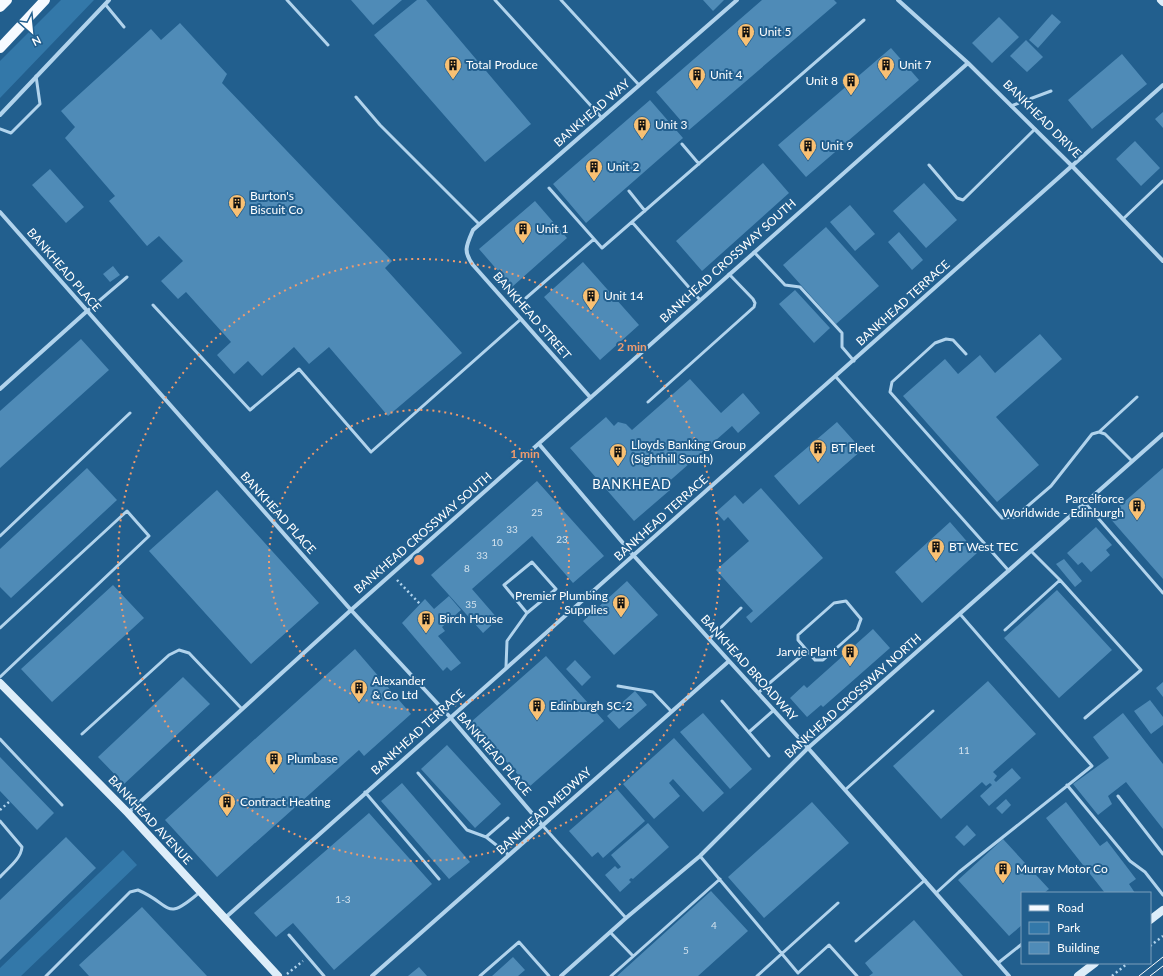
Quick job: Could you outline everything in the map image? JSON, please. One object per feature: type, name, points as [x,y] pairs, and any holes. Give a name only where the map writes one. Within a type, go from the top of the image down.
[{"type":"main road","points":[[0,7],[7,0]]},
{"type":"main road","points":[[0,48],[45,0]]},
{"type":"street","points":[[0,115],[109,0]]},
{"type":"street","name":"BANKHEAD WAY","points":[[466,245],[472,230],[737,0]]},
{"type":"street","name":"BANKHEAD DRIVE","points":[[898,0],[968,63],[1073,166],[1163,261]]},
{"type":"street","name":"BANKHEAD CROSSWAY SOUTH","points":[[128,813],[351,610],[968,63]]},
{"type":"street","name":"BANKHEAD TERRACE","points":[[225,918],[365,792],[634,556],[1163,85]]},
{"type":"street","name":"BANKHEAD PLACE","points":[[0,212],[86,312],[351,610],[450,717],[542,825]]},
{"type":"street","name":"BANKHEAD STREET","points":[[466,245],[466,256],[590,397]]},
{"type":"street","points":[[0,389],[86,312]]},
{"type":"street","name":"BANKHEAD CROSSWAY NORTH","points":[[561,976],[626,918],[700,856],[808,748],[1163,434]]},
{"type":"street","name":"BANKHEAD BROADWAY","points":[[539,444],[634,556],[808,748],[1009,976]]},
{"type":"street","name":"BANKHEAD MEDWAY","points":[[372,976],[729,661]]},
{"type":"street","name":"BANKHEAD AVENUE","points":[[1,687],[128,813],[278,976]]},
{"type":"street","points":[[1151,919],[1163,910]]},
{"type":"street","points":[[1078,976],[1094,964]]},
{"type":"lane","points":[[288,0],[328,45]]},
{"type":"lane","points":[[495,0],[602,118]]},
{"type":"lane","points":[[561,0],[639,85]]},
{"type":"lane","points":[[105,4],[124,27]]},
{"type":"lane","points":[[549,188],[602,248],[864,20]]},
{"type":"lane","points":[[0,129],[11,133],[40,104],[36,76]]},
{"type":"lane","points":[[1011,106],[1050,91]]},
{"type":"lane","points":[[356,97],[380,125],[465,208],[479,224]]},
{"type":"lane","points":[[929,165],[957,198],[963,200],[1035,129]]},
{"type":"lane","points":[[682,144],[699,164]]},
{"type":"lane","points":[[1123,219],[1163,181]]},
{"type":"lane","points":[[628,191],[645,210]]},
{"type":"lane","points":[[632,222],[700,300]]},
{"type":"lane","points":[[526,298],[594,239]]},
{"type":"lane","points":[[754,252],[785,285],[800,288],[842,333],[842,347],[854,361]]},
{"type":"lane","points":[[648,402],[754,308],[755,303],[753,298],[729,274]]},
{"type":"lane","points":[[86,312],[127,277]]},
{"type":"lane","points":[[153,305],[250,410],[299,369],[371,452],[521,319]]},
{"type":"lane","points":[[966,354],[953,340],[946,339],[935,343],[892,382],[890,392],[1002,518],[1014,518],[1051,486],[1092,434],[1099,432],[1137,397]]},
{"type":"lane","points":[[836,376],[1009,571]]},
{"type":"lane","points":[[0,536],[130,413]]},
{"type":"lane","points":[[1099,432],[1105,434],[1132,462]]},
{"type":"lane","points":[[1085,503],[1163,593]]},
{"type":"lane","points":[[0,628],[127,511],[149,536],[0,676]]},
{"type":"lane","points":[[1031,551],[1060,580],[1141,670],[1085,718]]},
{"type":"lane","points":[[506,667],[507,641],[527,613],[556,589],[532,562],[504,585],[527,613]]},
{"type":"lane","points":[[1004,630],[1060,580]]},
{"type":"lane","points":[[846,602],[861,619],[857,630],[823,660],[815,660],[808,651],[798,640],[798,635],[834,603],[846,602]]},
{"type":"lane","points":[[709,639],[741,608]]},
{"type":"lane","points":[[936,893],[959,872],[1092,766],[960,614]]},
{"type":"lane","points":[[82,734],[169,655],[179,650],[188,653],[242,709]]},
{"type":"lane","points":[[758,693],[808,651]]},
{"type":"lane","points":[[618,686],[653,692],[671,711]]},
{"type":"lane","points":[[722,701],[769,756]]},
{"type":"lane","points":[[749,732],[774,710]]},
{"type":"lane","points":[[845,790],[933,710]]},
{"type":"lane","points":[[0,739],[62,805]]},
{"type":"lane","points":[[418,773],[467,830],[486,837],[509,855]]},
{"type":"lane","points":[[1067,785],[1130,861],[1145,872],[1163,895]]},
{"type":"lane","points":[[365,792],[439,879]]},
{"type":"lane","points":[[1118,796],[1163,854]]},
{"type":"lane","points":[[486,837],[508,818]]},
{"type":"lane","points":[[0,821],[22,847],[22,852],[18,858],[0,877]]},
{"type":"lane","points":[[542,825],[626,918]]},
{"type":"lane","points":[[700,856],[782,954],[797,975],[829,945],[857,976]]},
{"type":"lane","points":[[611,976],[720,879]]},
{"type":"lane","points":[[856,941],[925,880]]},
{"type":"lane","points":[[46,976],[130,892],[138,890],[170,909],[176,910],[182,908],[201,892]]},
{"type":"lane","points":[[757,976],[838,904]]},
{"type":"lane","points":[[610,932],[633,956]]},
{"type":"lane","points":[[289,935],[324,976]]},
{"type":"lane","points":[[480,976],[519,942],[549,976]]},
{"type":"lane","points":[[998,963],[1021,945]]},
{"type":"path","points":[[392,574],[420,604]]},
{"type":"path","points":[[0,810],[10,801]]},
{"type":"path","points":[[1151,945],[1163,936]]},
{"type":"path","points":[[1112,976],[1127,964]]},
{"type":"path","points":[[291,970],[297,965]]},
{"type":"green space","points":[[61,0],[94,0],[0,98],[0,61]]},
{"type":"green space","points":[[123,850],[137,865],[21,976],[0,976],[0,968]]},
{"type":"building","points":[[351,0],[402,0],[373,25]]},
{"type":"building","name":"Total Produce","points":[[417,0],[426,0],[531,124],[485,162],[374,35]]},
{"type":"building","points":[[703,0],[724,0],[713,11]]},
{"type":"building","points":[[762,0],[834,0],[837,3],[689,130],[656,92]]},
{"type":"building","points":[[1052,14],[1061,22],[1038,48],[1029,40]]},
{"type":"building","points":[[999,17],[1019,37],[992,63],[972,43]]},
{"type":"building","name":"Burton's Biscuit Co","points":[[180,23],[227,74],[222,83],[392,261],[385,268],[462,353],[388,416],[329,347],[309,364],[294,347],[262,376],[248,361],[234,374],[217,355],[231,342],[186,292],[178,299],[161,281],[183,261],[159,236],[147,246],[109,201],[115,196],[65,138],[75,127],[61,111],[151,29],[161,40]]},
{"type":"building","points":[[1026,40],[1043,57],[1027,72],[1010,56]]},
{"type":"building","points":[[891,48],[919,80],[806,177],[778,145]]},
{"type":"building","points":[[1122,54],[1147,84],[1092,129],[1068,100]]},
{"type":"building","points":[[650,100],[683,138],[586,223],[553,184]]},
{"type":"building","points":[[1163,112],[1163,128],[1155,119]]},
{"type":"building","points":[[1135,141],[1160,168],[1141,186],[1116,159]]},
{"type":"building","points":[[763,163],[789,193],[702,271],[676,241]]},
{"type":"building","points":[[50,169],[84,207],[66,223],[32,185]]},
{"type":"building","points":[[924,183],[957,220],[926,248],[893,211]]},
{"type":"building","name":"Unit 1","points":[[535,201],[567,238],[512,287],[479,249]]},
{"type":"building","points":[[850,205],[875,234],[855,251],[830,222]]},
{"type":"building","points":[[826,227],[879,286],[836,324],[783,265]]},
{"type":"building","points":[[899,232],[923,260],[912,270],[888,242]]},
{"type":"building","name":"Unit 14","points":[[583,262],[639,325],[600,360],[544,297]]},
{"type":"building","points":[[113,266],[120,275],[110,282],[103,274]]},
{"type":"building","points":[[795,290],[830,328],[814,343],[779,304]]},
{"type":"building","points":[[1040,334],[1062,359],[996,417],[1039,465],[997,502],[903,396],[945,359],[958,374],[980,355],[995,373]]},
{"type":"building","points":[[81,339],[109,370],[0,468],[0,411]]},
{"type":"building","points":[[690,379],[721,413],[743,393],[760,413],[738,433],[732,426],[665,485],[670,490],[634,521],[570,448],[606,417],[614,426],[618,422],[626,424],[632,430]]},
{"type":"building","name":"BT Fleet","points":[[837,422],[862,450],[799,505],[774,476]]},
{"type":"building","points":[[87,468],[117,500],[11,598],[0,587],[0,549]]},
{"type":"building","name":"Parcelforce Worldwide - Edinburgh","points":[[1163,468],[1163,579],[1108,516]]},
{"type":"building","points":[[537,481],[604,556],[573,583],[532,536],[472,589],[498,619],[483,633],[431,575]]},
{"type":"building","points":[[761,488],[823,558],[751,623],[746,617],[753,611],[716,570],[749,541],[728,517],[724,521],[716,512],[735,495],[743,504]]},
{"type":"building","points":[[217,490],[319,603],[251,664],[149,551]]},
{"type":"building","name":"BT West TEC","points":[[950,522],[977,553],[922,603],[895,572]]},
{"type":"building","points":[[1096,527],[1112,545],[1106,550],[1110,555],[1091,572],[1082,562],[1078,565],[1067,553]]},
{"type":"building","points":[[1064,559],[1082,581],[1075,587],[1056,564]]},
{"type":"building","name":"Premier Plumbing Supplies","points":[[627,581],[658,615],[614,655],[583,621]]},
{"type":"building","points":[[113,585],[144,618],[52,702],[21,669]]},
{"type":"building","points":[[1057,590],[1112,650],[1059,698],[1004,638]]},
{"type":"building","name":"Birch House","points":[[449,596],[461,610],[442,627],[445,631],[438,636],[461,663],[451,671],[447,667],[443,671],[402,623],[425,599],[434,609]]},
{"type":"building","name":"Jarvie Plant","points":[[873,629],[890,648],[823,707],[821,705],[807,717],[790,698],[804,685],[807,688]]},
{"type":"building","points":[[355,649],[411,714],[364,756],[359,750],[217,877],[165,820]]},
{"type":"building","name":"Edinburgh SC-2","points":[[546,656],[604,721],[529,787],[471,722]]},
{"type":"building","points":[[575,660],[591,677],[582,686],[566,669]]},
{"type":"building","points":[[183,677],[210,704],[124,784],[98,757]]},
{"type":"building","points":[[988,681],[1036,734],[993,772],[997,776],[994,780],[996,782],[1012,768],[1021,778],[989,806],[980,796],[992,785],[990,783],[986,786],[982,782],[941,819],[893,766]]},
{"type":"building","points":[[1163,682],[1163,697],[1156,688]]},
{"type":"building","points":[[635,691],[647,705],[619,729],[607,716]]},
{"type":"building","points":[[1150,700],[1163,717],[1163,725],[1151,734],[1134,711]]},
{"type":"building","points":[[703,713],[752,769],[730,789],[680,732]]},
{"type":"building","points":[[1123,713],[1163,764],[1163,829],[1126,782],[1108,796],[1112,804],[1098,815],[1073,784],[1109,758],[1093,737]]},
{"type":"building","points":[[674,738],[724,793],[703,812],[673,779],[669,783],[680,796],[654,819],[623,784]]},
{"type":"building","points":[[447,745],[501,804],[475,828],[421,769]]},
{"type":"building","points":[[0,757],[54,813],[37,830],[0,791]]},
{"type":"building","points":[[402,783],[470,862],[449,879],[381,801]]},
{"type":"building","points":[[617,789],[645,821],[603,858],[598,852],[592,857],[569,831]]},
{"type":"building","points":[[1006,799],[1011,805],[1002,814],[996,808]]},
{"type":"building","points":[[812,802],[849,843],[764,918],[728,877]]},
{"type":"building","points":[[1066,802],[1100,846],[1107,841],[1136,879],[1129,884],[1134,892],[1104,892],[1046,818]]},
{"type":"building","points":[[369,813],[432,884],[334,970],[293,923],[276,937],[254,913]]},
{"type":"building","points":[[648,823],[669,847],[633,879],[631,878],[629,880],[631,882],[620,892],[605,875],[615,866],[618,869],[621,867],[611,855]]},
{"type":"building","points":[[967,825],[976,835],[964,846],[955,837]]},
{"type":"building","points":[[66,837],[96,868],[0,960],[0,900]]},
{"type":"building","name":"Murray Motor Co","points":[[1003,839],[1049,889],[1045,892],[1021,892],[1021,926],[1009,936],[958,880]]},
{"type":"building","points":[[711,891],[748,931],[698,976],[617,976]]},
{"type":"building","points":[[142,907],[207,976],[89,976],[79,965]]},
{"type":"building","points":[[914,920],[963,976],[869,976],[873,973],[865,963]]},
{"type":"building","points":[[513,957],[525,970],[518,976],[492,976]]},
{"type":"building","points":[[419,967],[427,976],[408,976]]},
{"type":"tram line","points":[[1139,976],[1163,957]]},
{"type":"tram line","points":[[1150,976],[1163,966]]},
{"type":"place","name":"Unit 5","points":[[746,47]]},
{"type":"place","name":"Total Produce","points":[[453,80]]},
{"type":"place","name":"Unit 7","points":[[886,80]]},
{"type":"place","name":"Unit 4","points":[[697,90]]},
{"type":"place","name":"Unit 8","points":[[851,96]]},
{"type":"place","name":"Unit 3","points":[[642,140]]},
{"type":"place","name":"Unit 9","points":[[808,161]]},
{"type":"place","name":"Unit 2","points":[[594,182]]},
{"type":"place","name":"Burton's Biscuit Co","points":[[237,218]]},
{"type":"place","name":"Unit 1","points":[[523,244]]},
{"type":"place","name":"Unit 14","points":[[591,311]]},
{"type":"place","name":"BT Fleet","points":[[818,463]]},
{"type":"place","name":"Lloyds Banking Group (Sighthill South)","points":[[618,467]]},
{"type":"place","name":"Parcelforce Worldwide - Edinburgh","points":[[1137,521]]},
{"type":"place","name":"BT West TEC","points":[[936,562]]},
{"type":"place","name":"Premier Plumbing Supplies","points":[[621,618]]},
{"type":"place","name":"Birch House","points":[[426,634]]},
{"type":"place","name":"Jarvie Plant","points":[[850,667]]},
{"type":"place","name":"Alexander & Co Ltd","points":[[359,703]]},
{"type":"place","name":"Edinburgh SC-2","points":[[537,721]]},
{"type":"place","name":"Plumbase","points":[[274,774]]},
{"type":"place","name":"Contract Heating","points":[[227,817]]},
{"type":"place","name":"Murray Motor Co","points":[[1003,884]]},
{"type":"district","name":"BANKHEAD","points":[[632,484]]}]
